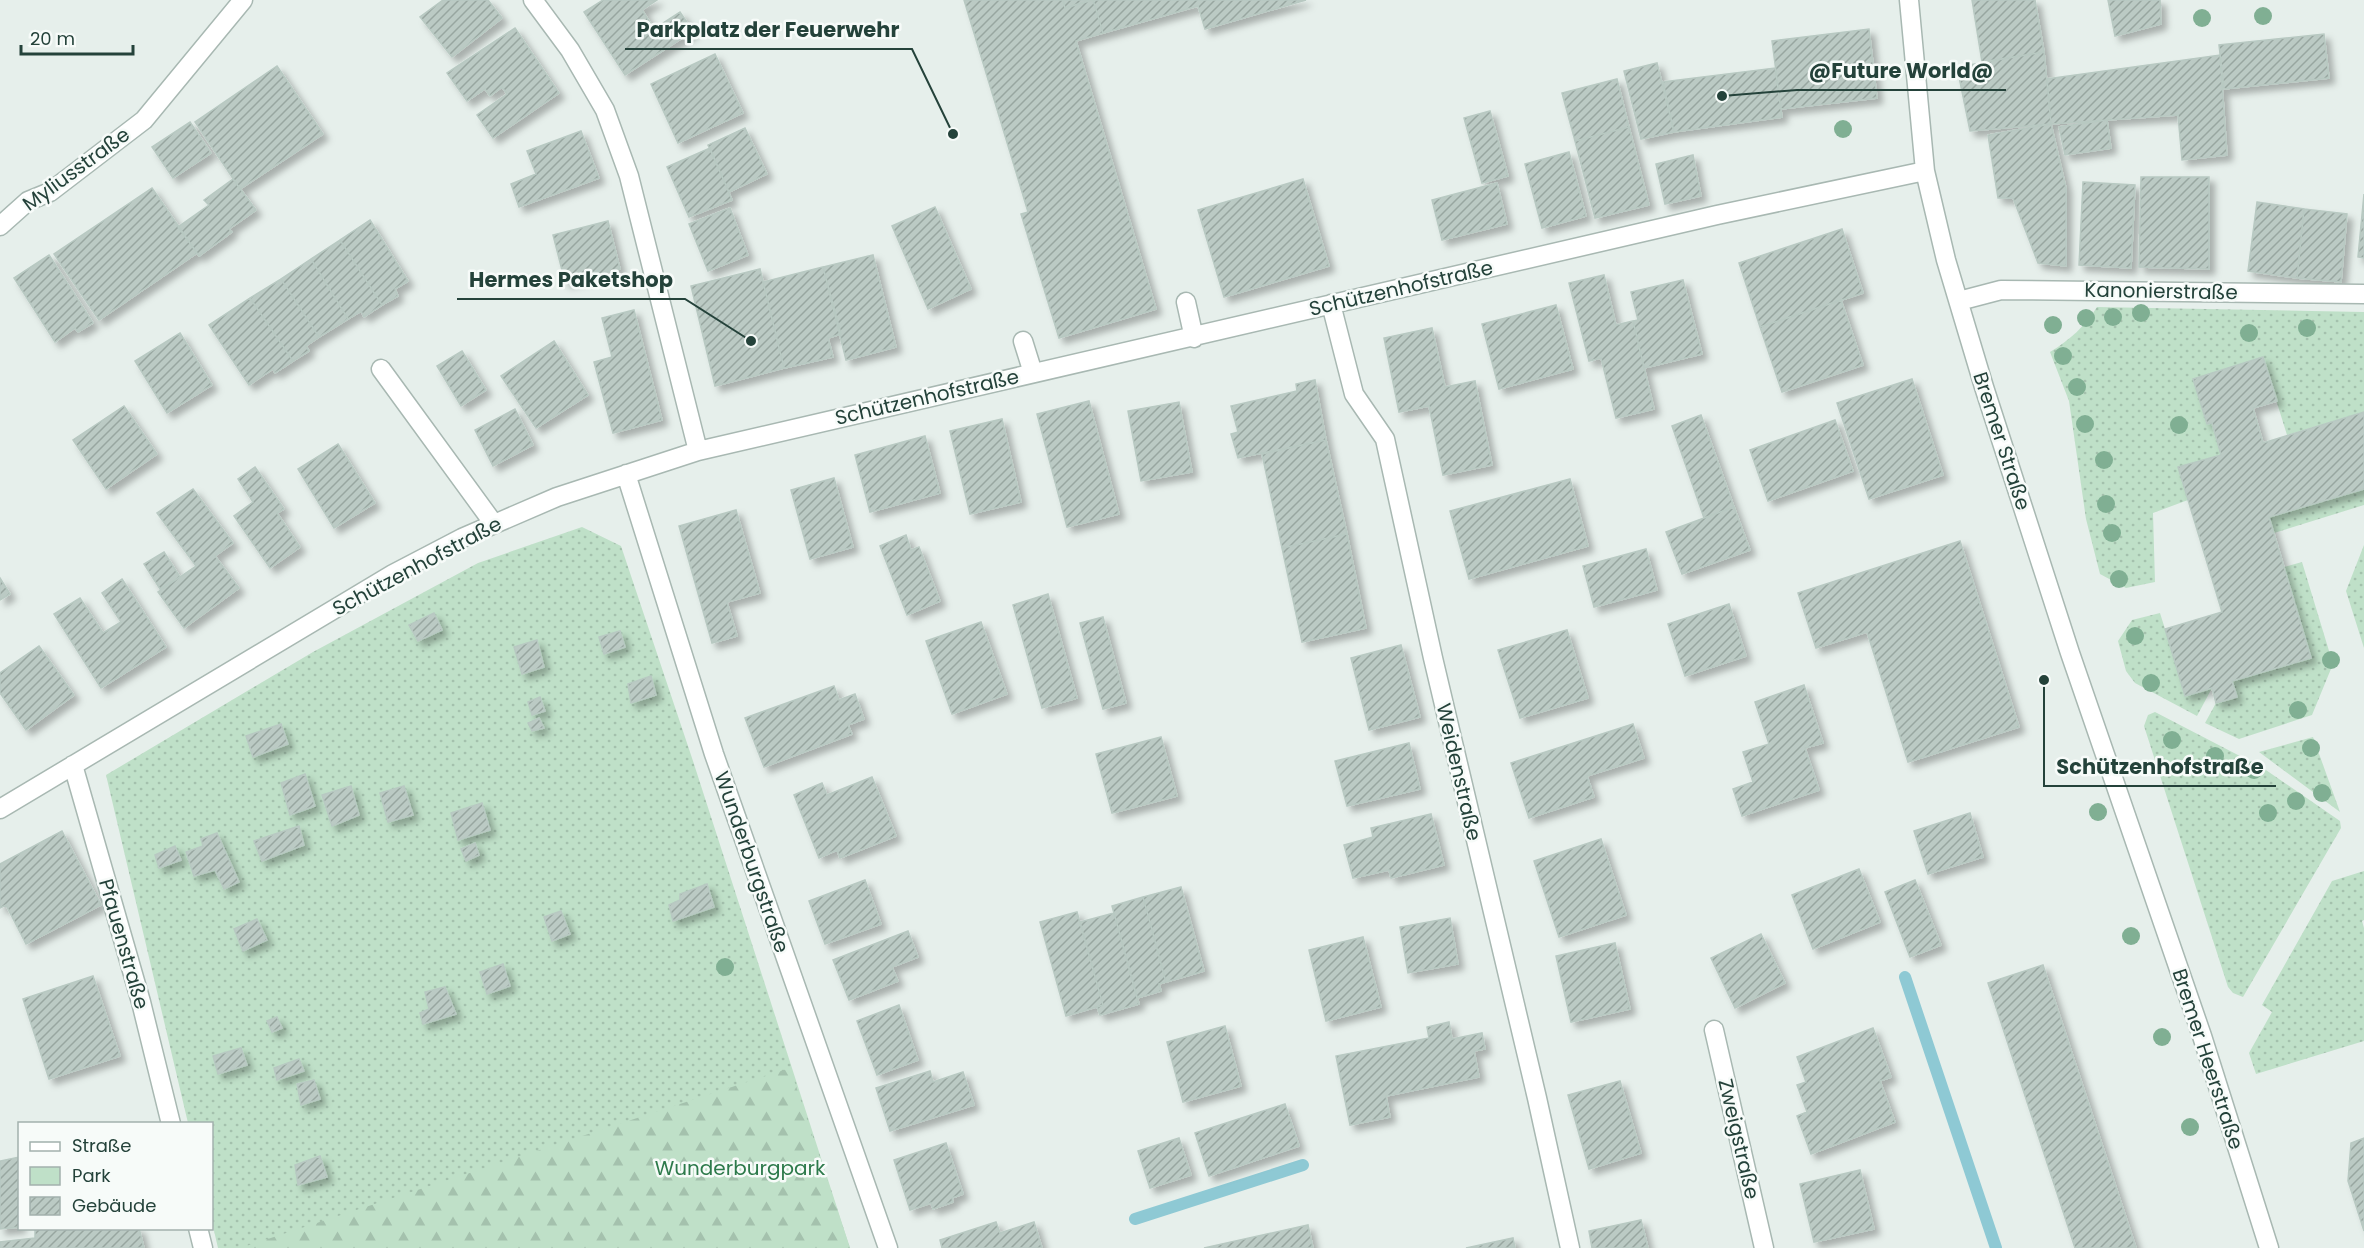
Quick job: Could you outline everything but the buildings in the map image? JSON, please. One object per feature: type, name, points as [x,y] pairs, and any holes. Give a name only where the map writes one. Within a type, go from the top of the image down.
[{"type":"street","name":"Myliusstraße","points":[[0,226],[28,201],[50,192],[144,120],[243,0]]},
{"type":"street","points":[[533,0],[570,50],[605,110],[625,165],[698,451]]},
{"type":"street","name":"Bremer Straße","points":[[1909,0],[1925,171],[1946,260],[2070,653],[2146,871]]},
{"type":"street","name":"Schützenhofstraße","points":[[0,809],[393,574],[494,524],[557,497],[626,474],[698,451],[1194,338],[1717,215],[1925,171]]},
{"type":"street","name":"Kanonierstraße","points":[[1959,301],[2001,290],[2364,294]]},
{"type":"street","points":[[1186,302],[1194,338]]},
{"type":"street","name":"Weidenstraße","points":[[1331,304],[1354,394],[1385,439],[1433,658],[1570,1248]]},
{"type":"street","points":[[1023,341],[1033,373]]},
{"type":"street","points":[[381,369],[494,524]]},
{"type":"street","name":"Wunderburgstraße","points":[[626,474],[714,754],[888,1248]]},
{"type":"street","name":"Pfauenstraße","points":[[73,765],[141,1002],[171,1122]]},
{"type":"street","name":"Bremer Heerstraße","points":[[2146,871],[2202,1036],[2269,1248]]},
{"type":"street","name":"Zweigstraße","points":[[1714,1030],[1764,1248]]},
{"type":"street","points":[[198,1230],[202,1248]]},
{"type":"green space","points":[[2097,307],[2364,312],[2364,412],[2287,435],[2263,358],[2193,379],[2207,424],[2212,423],[2221,455],[2179,468],[2188,500],[2153,513],[2155,582],[2126,588],[2100,574],[2086,519],[2069,401],[2050,352],[2076,332]]},
{"type":"green space","points":[[2364,489],[2364,505],[2274,533],[2269,517]]},
{"type":"green space","points":[[582,527],[621,546],[850,1248],[218,1248],[213,1226],[213,1122],[188,1122],[106,775],[313,652],[478,563]]},
{"type":"green space","points":[[2364,545],[2364,648],[2346,591]]},
{"type":"green space","points":[[2302,562],[2333,664],[2312,715],[2239,739],[2205,723],[2216,703],[2237,697],[2232,681],[2311,657],[2284,567]]},
{"type":"green space","points":[[2160,613],[2165,629],[2212,688],[2197,716],[2135,683],[2126,671],[2118,641],[2132,620]]},
{"type":"green space","points":[[2155,712],[2263,768],[2340,821],[2341,828],[2243,997],[2233,993],[2228,987],[2144,726],[2148,715]]},
{"type":"green space","points":[[2313,737],[2340,812],[2259,752]]},
{"type":"green space","points":[[2364,871],[2364,920],[2362,921],[2364,928],[2364,1041],[2256,1074],[2249,1053],[2272,1012],[2262,1005],[2332,881]]},
{"type":"green space","name":"Wunderburgpark","points":[[790,1068],[850,1248],[240,1248]]},
{"type":"waterway","points":[[1905,977],[1996,1248]]},
{"type":"waterway","points":[[1135,1219],[1303,1165]]},
{"type":"place","name":"@Future World@","points":[[1722,96]]},
{"type":"place","name":"Parkplatz der Feuerwehr","points":[[953,134]]},
{"type":"place","name":"Hermes Paketshop","points":[[751,341]]},
{"type":"place","name":"Schützenhofstraße","points":[[2044,680]]}]
